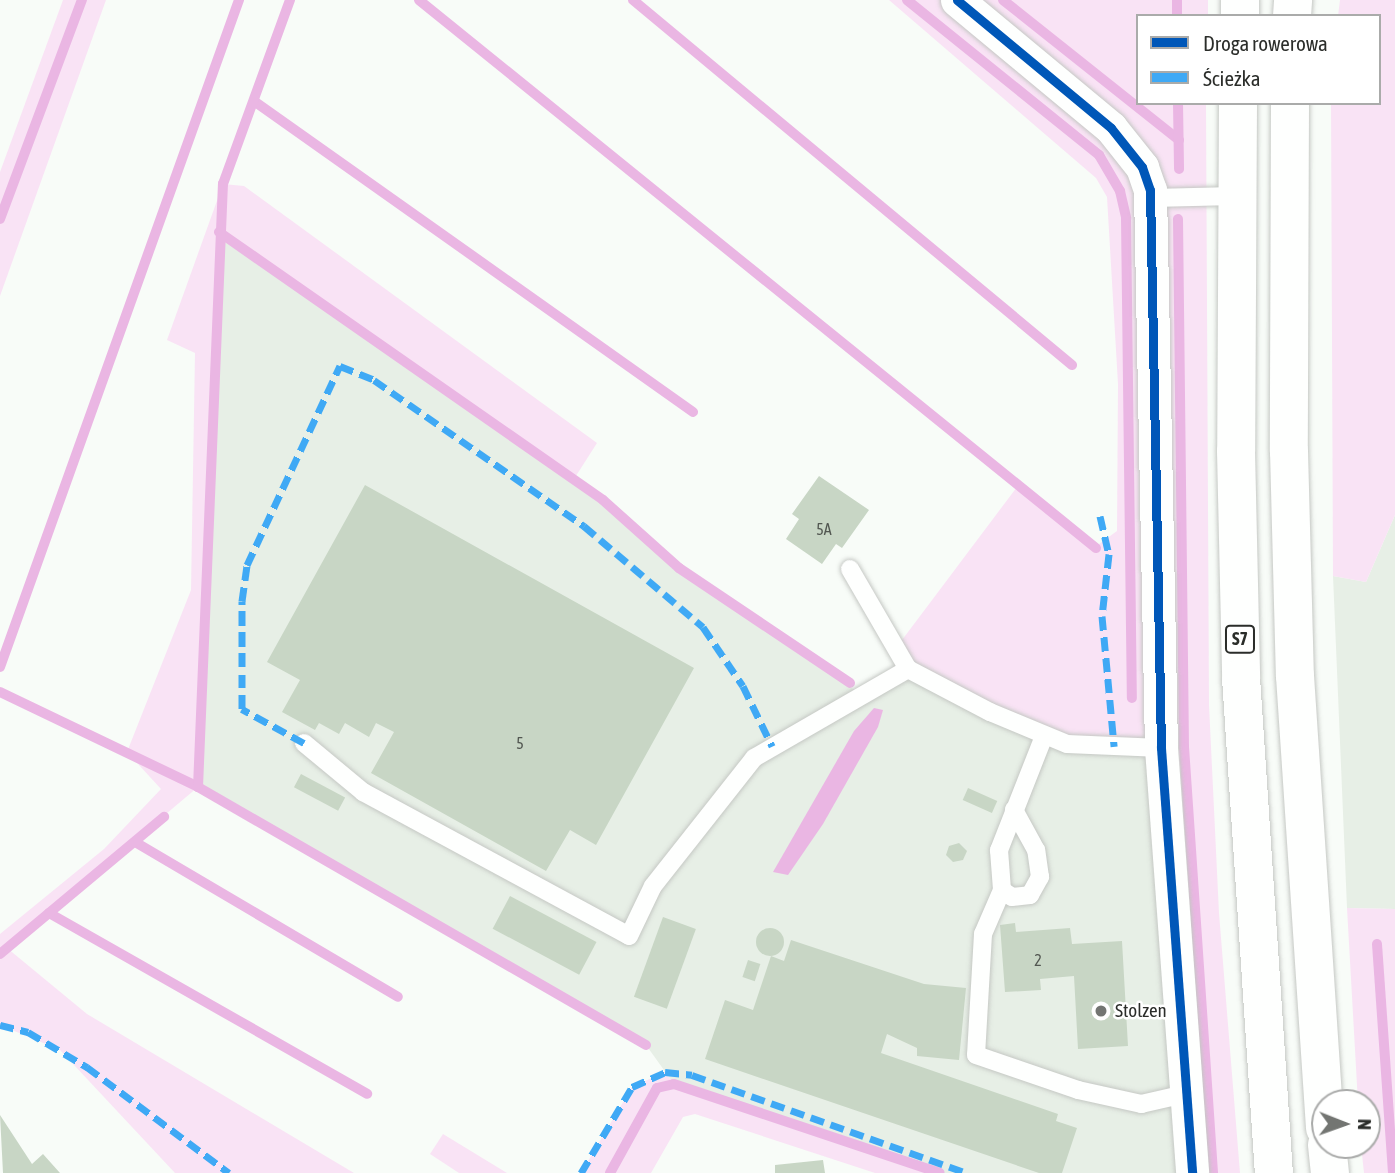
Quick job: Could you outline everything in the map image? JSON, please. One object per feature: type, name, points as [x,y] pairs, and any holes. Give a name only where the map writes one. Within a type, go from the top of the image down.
[{"type":"highway","name":"S7","points":[[1238,105],[1236,196],[1241,678],[1274,1173]]},
{"type":"highway","points":[[1290,105],[1289,424],[1295,676],[1322,1089]]},
{"type":"street","points":[[957,0],[1111,128],[1142,167],[1151,198],[1161,748],[1192,1173]]},
{"type":"lane","points":[[1151,198],[1236,196]]},
{"type":"lane","points":[[849,569],[908,669],[1044,736],[1090,746],[1161,748]]},
{"type":"lane","points":[[304,743],[363,792],[629,936],[653,886],[754,758],[908,669]]},
{"type":"lane","points":[[1044,736],[999,850],[1002,890],[983,934],[976,1055],[1077,1090],[1141,1104],[1185,1094]]},
{"type":"lane","points":[[1002,890],[1012,897],[1030,895],[1040,877],[1036,850],[1014,810]]},
{"type":"shaded area","points":[[63,0],[106,0],[0,296],[0,172]]},
{"type":"shaded area","points":[[889,0],[1208,0],[1208,14],[1136,14],[1136,105],[1206,105],[1209,705],[1219,913],[1240,1173],[1192,1173],[1161,749],[1090,746],[908,669],[896,648],[1017,487],[1095,547],[1117,531],[1118,384],[1107,197],[1096,178]]},
{"type":"shaded area","points":[[1340,0],[1395,0],[1395,515],[1366,582],[1333,576],[1331,105],[1381,105],[1381,14],[1338,14]]},
{"type":"shaded area","points":[[223,184],[244,186],[597,443],[574,479],[219,232],[198,787],[7,948],[87,1014],[354,1173],[175,1173],[60,1050],[0,1025],[0,934],[104,849],[161,789],[127,752],[191,590],[195,353],[167,340]]},
{"type":"shaded area","points":[[219,232],[603,500],[679,568],[859,693],[893,674],[1161,748],[1192,1173],[940,1173],[674,1084],[646,1045],[198,787]]},
{"type":"shaded area","points":[[1395,515],[1395,909],[1347,908],[1333,576],[1366,582]]},
{"type":"shaded area","points":[[874,708],[883,710],[878,727],[823,824],[788,875],[773,872],[854,731]]},
{"type":"shaded area","points":[[1347,908],[1395,909],[1395,1173],[1364,1173],[1362,1159],[1381,1159],[1381,1089],[1357,1089]]},
{"type":"shaded area","points":[[665,1072],[674,1084],[940,1173],[875,1173],[695,1114],[683,1117],[651,1173],[581,1173],[632,1087]]},
{"type":"shaded area","points":[[443,1134],[507,1173],[459,1173],[430,1154]]},
{"type":"building","points":[[819,476],[869,510],[842,548],[836,544],[822,564],[786,539],[799,519],[792,514]]},
{"type":"building","points":[[365,485],[694,668],[596,845],[570,830],[546,871],[371,773],[394,732],[376,723],[369,737],[345,723],[339,734],[319,723],[315,730],[282,712],[300,680],[267,662]]},
{"type":"building","points":[[301,774],[345,797],[338,811],[294,787]]},
{"type":"building","points":[[968,788],[997,801],[992,813],[963,800]]},
{"type":"building","points":[[959,843],[967,851],[963,860],[953,862],[946,855],[949,846]]},
{"type":"building","points":[[510,896],[597,942],[579,975],[493,929]]},
{"type":"building","points":[[663,917],[696,929],[667,1009],[634,997]]},
{"type":"building","points":[[1015,923],[1016,932],[1070,928],[1072,944],[1122,941],[1128,1046],[1078,1049],[1074,976],[1040,979],[1041,990],[1005,992],[1000,925]]},
{"type":"building","points":[[770,928],[780,932],[784,942],[780,952],[770,956],[760,952],[756,942],[760,932]]},
{"type":"building","points":[[791,940],[924,984],[966,988],[959,1060],[917,1056],[917,1048],[887,1034],[881,1053],[1058,1114],[1056,1121],[1077,1128],[1062,1173],[1039,1173],[705,1059],[725,1000],[753,1010],[771,956],[784,961]]},
{"type":"building","points":[[748,960],[760,964],[755,981],[742,977]]},
{"type":"building","points":[[0,1115],[32,1164],[43,1154],[60,1173],[3,1173]]},
{"type":"building","points":[[823,1160],[825,1173],[775,1173],[775,1165]]},
{"type":"waterway","points":[[0,219],[82,0]]},
{"type":"waterway","points":[[0,667],[239,0]]},
{"type":"waterway","points":[[198,787],[223,184],[290,0]]},
{"type":"waterway","points":[[419,0],[1096,548]]},
{"type":"waterway","points":[[633,0],[1072,365]]},
{"type":"waterway","points":[[907,0],[1099,155],[1120,191],[1126,218],[1132,698]]},
{"type":"waterway","points":[[1003,0],[1179,140]]},
{"type":"waterway","points":[[1177,0],[1177,14]]},
{"type":"waterway","points":[[254,101],[693,412]]},
{"type":"waterway","points":[[1178,105],[1179,169]]},
{"type":"waterway","points":[[1178,219],[1184,747],[1213,1173]]},
{"type":"waterway","points":[[219,232],[603,500],[679,568],[850,683]]},
{"type":"waterway","points":[[0,692],[198,787],[646,1045]]},
{"type":"waterway","points":[[0,954],[164,817]]},
{"type":"waterway","points":[[135,842],[398,997]]},
{"type":"waterway","points":[[49,913],[367,1094]]},
{"type":"waterway","points":[[1377,944],[1393,1173]]},
{"type":"waterway","points":[[610,1173],[657,1088],[674,1084],[940,1173]]},
{"type":"marked path","points":[[304,743],[242,709],[242,601],[247,565],[340,366],[374,380],[584,526],[703,627],[743,686],[772,746]]},
{"type":"marked path","points":[[1100,516],[1109,554],[1102,616],[1114,746]]},
{"type":"marked path","points":[[0,1025],[28,1032],[87,1067],[229,1173]]},
{"type":"marked path","points":[[581,1173],[632,1087],[665,1072],[692,1075],[967,1173]]},
{"type":"cycle path","points":[[957,0],[1111,128],[1142,167],[1150,190],[1161,748],[1192,1173]]},
{"type":"place","name":"Stolzen","points":[[1101,1011]]}]
